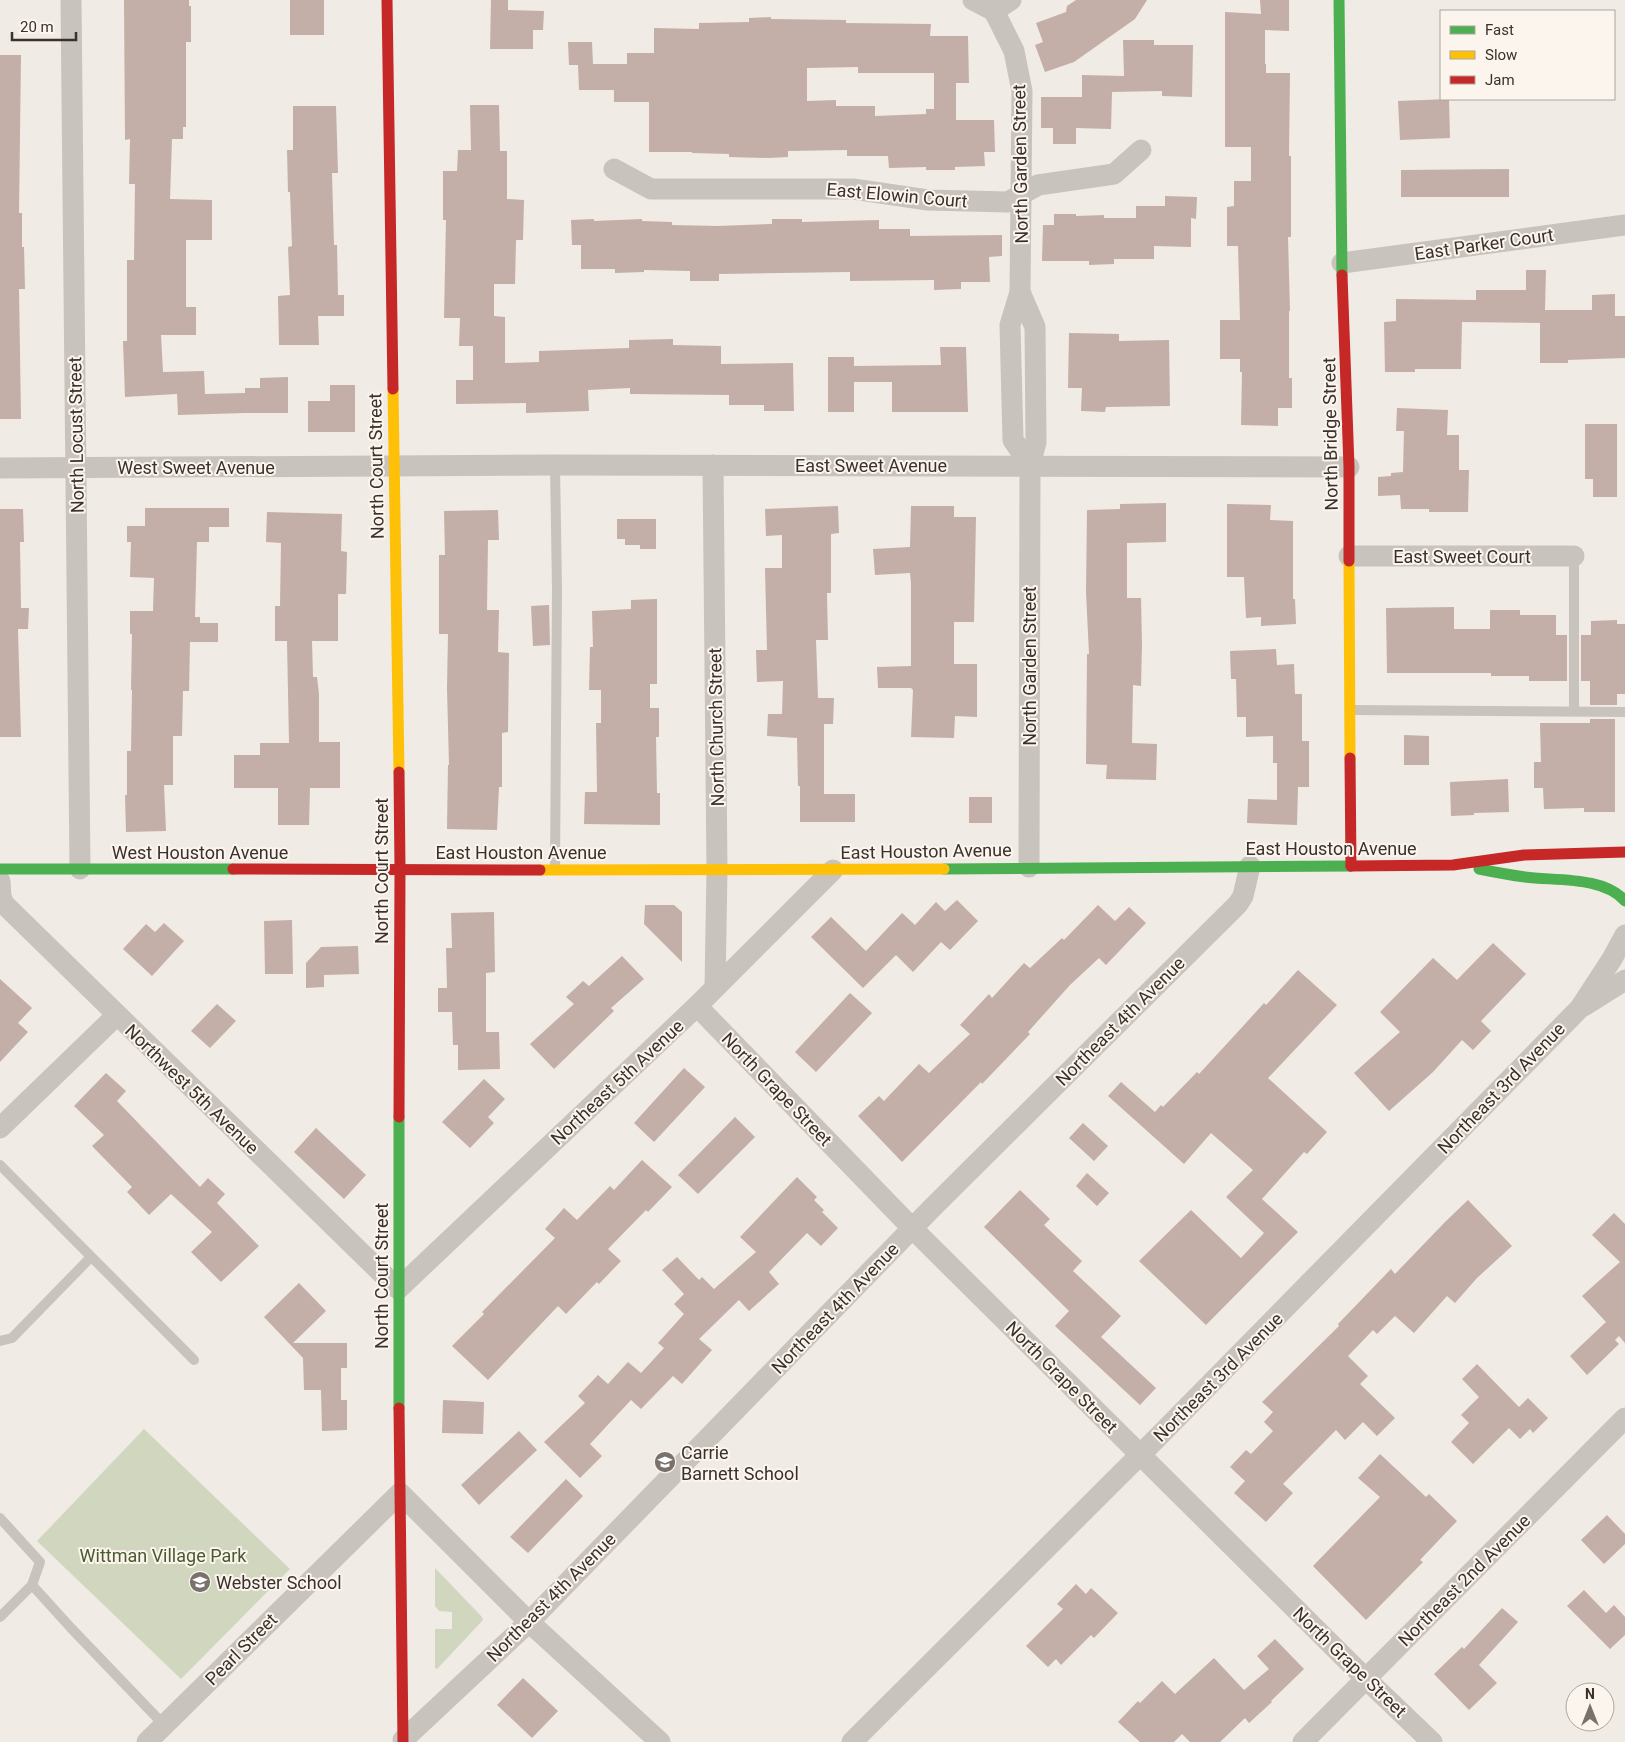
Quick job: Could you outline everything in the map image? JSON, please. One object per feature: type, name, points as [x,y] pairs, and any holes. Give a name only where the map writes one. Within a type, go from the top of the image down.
[{"type":"street","name":"North Locust Street","points":[[70,0],[77,468],[80,869]]},
{"type":"street","name":"North Court Street","points":[[387,0],[400,869],[398,1289],[403,1741]]},
{"type":"street","points":[[973,0],[1002,5]]},
{"type":"street","name":"North Bridge Street","points":[[1339,0],[1342,263],[1349,467],[1352,710],[1351,866]]},
{"type":"street","name":"North Garden Street","points":[[1002,5],[1022,91],[1020,292],[1010,325],[1013,440],[1030,465],[1029,868]]},
{"type":"street","name":"East Elowin Court","points":[[614,169],[651,189],[853,189],[928,200],[1008,202],[1038,186],[1114,174],[1142,150]]},
{"type":"street","name":"East Parker Court","points":[[1342,263],[1625,225]]},
{"type":"street","name":"West Sweet Avenue","points":[[0,468],[393,465]]},
{"type":"street","name":"East Sweet Avenue","points":[[393,465],[1349,467]]},
{"type":"street","name":"North Church Street","points":[[712,465],[717,870],[715,988]]},
{"type":"street","name":"East Sweet Court","points":[[1349,556],[1574,556]]},
{"type":"street","name":"East Houston Avenue","points":[[400,869],[833,870],[1453,865],[1524,855],[1625,852]]},
{"type":"street","name":"East Houston Avenue","points":[[1453,865],[1526,877],[1581,881],[1603,887],[1623,896],[1625,901]]},
{"type":"street","name":"Northeast 4th Avenue","points":[[403,1741],[529,1622],[912,1228],[1238,904],[1243,896],[1250,866]]},
{"type":"street","name":"West Houston Avenue","points":[[0,869],[400,869]]},
{"type":"street","name":"Northeast 5th Avenue","points":[[398,1289],[697,1006],[833,870]]},
{"type":"street","name":"Northwest 5th Avenue","points":[[0,881],[1,897],[4,904],[116,1016],[398,1289]]},
{"type":"street","name":"Northeast 3rd Avenue","points":[[852,1742],[1141,1455],[1580,1008],[1612,959],[1625,935]]},
{"type":"street","name":"Northeast 3rd Avenue","points":[[1580,1008],[1625,980]]},
{"type":"street","name":"North Grape Street","points":[[697,1006],[912,1228],[1432,1742]]},
{"type":"street","points":[[0,1128],[116,1016]]},
{"type":"street","name":"Northeast 2nd Avenue","points":[[1303,1742],[1625,1418]]},
{"type":"street","points":[[400,1493],[529,1622],[660,1742]]},
{"type":"street","name":"Pearl Street","points":[[148,1742],[400,1493]]},
{"type":"lane","points":[[555,465],[557,589],[555,869]]},
{"type":"lane","points":[[1574,556],[1574,711]]},
{"type":"lane","points":[[1352,710],[1625,712]]},
{"type":"lane","points":[[0,1165],[194,1360]]},
{"type":"lane","points":[[0,1341],[12,1338],[91,1257]]},
{"type":"lane","points":[[0,1518],[40,1562],[32,1585],[0,1617]]},
{"type":"lane","points":[[32,1585],[164,1725]]},
{"type":"green space","name":"Wittman Village Park","points":[[144,1429],[290,1569],[181,1679],[37,1541]]},
{"type":"green space","points":[[435,1568],[483,1620],[437,1669],[435,1668],[435,1629],[452,1629],[452,1612],[439,1611],[435,1606]]},
{"type":"building","points":[[124,0],[189,0],[189,6],[191,6],[191,42],[186,42],[186,127],[183,127],[183,139],[172,139],[170,199],[212,200],[212,240],[186,240],[186,307],[196,307],[196,335],[161,335],[163,372],[204,371],[205,394],[245,393],[245,388],[260,388],[260,378],[288,377],[288,413],[178,415],[177,394],[125,397],[123,341],[127,341],[127,260],[134,260],[135,184],[129,184],[130,139],[125,140]]},
{"type":"building","points":[[290,0],[324,0],[324,35],[290,35]]},
{"type":"building","points":[[491,0],[508,0],[508,10],[544,11],[543,30],[533,30],[533,49],[490,49]]},
{"type":"building","points":[[1076,0],[1147,0],[1135,19],[1074,62],[1045,72],[1035,45],[1043,42],[1036,23],[1066,12],[1067,6]]},
{"type":"building","points":[[1260,0],[1289,0],[1289,31],[1265,30],[1266,73],[1290,73],[1289,156],[1291,156],[1291,237],[1288,237],[1289,378],[1292,378],[1292,408],[1278,408],[1278,426],[1241,425],[1242,372],[1240,372],[1240,359],[1220,359],[1220,320],[1240,320],[1238,246],[1227,246],[1227,207],[1234,206],[1234,181],[1251,181],[1251,147],[1225,147],[1225,12],[1261,14]]},
{"type":"building","points":[[749,18],[846,20],[846,23],[931,24],[930,36],[968,36],[969,83],[956,83],[956,120],[994,120],[995,152],[984,152],[985,166],[955,167],[955,170],[926,170],[926,167],[889,168],[888,156],[847,156],[847,150],[788,151],[788,157],[768,158],[729,157],[729,154],[692,152],[649,152],[649,102],[614,102],[614,90],[579,90],[578,65],[569,65],[568,42],[592,42],[593,64],[627,64],[627,53],[654,53],[654,28],[699,29],[699,23],[749,22]],"holes":[[[858,67],[858,73],[934,73],[934,109],[926,109],[926,114],[875,116],[875,106],[836,106],[836,100],[807,101],[807,68]]]},
{"type":"building","points":[[1123,40],[1154,40],[1154,45],[1193,45],[1192,97],[1162,96],[1162,91],[1112,92],[1111,129],[1076,128],[1076,144],[1053,144],[1053,128],[1041,128],[1041,97],[1082,97],[1082,75],[1124,76]]},
{"type":"building","points":[[0,55],[21,55],[19,213],[22,213],[25,289],[19,289],[21,419],[0,419]]},
{"type":"building","points":[[1449,100],[1450,138],[1400,140],[1398,101]]},
{"type":"building","points":[[470,105],[499,105],[500,151],[507,151],[507,199],[524,200],[523,240],[516,240],[515,284],[494,284],[494,316],[505,317],[505,363],[539,362],[539,351],[629,348],[629,340],[673,339],[673,345],[721,346],[721,364],[793,363],[794,411],[764,411],[764,405],[729,405],[729,395],[630,394],[630,388],[588,390],[589,411],[526,413],[526,403],[456,404],[456,380],[473,380],[473,346],[459,346],[460,318],[444,318],[446,220],[443,220],[443,171],[457,171],[458,150],[471,150]]},
{"type":"building","points":[[293,106],[336,106],[338,173],[332,173],[334,245],[337,245],[338,295],[344,295],[344,316],[318,316],[319,345],[279,345],[278,296],[290,295],[288,247],[292,246],[287,150],[293,150]]},
{"type":"building","points":[[1509,169],[1509,197],[1401,197],[1401,170]]},
{"type":"building","points":[[1165,196],[1197,197],[1196,219],[1191,218],[1191,247],[1154,246],[1154,259],[1114,259],[1114,264],[1089,265],[1089,261],[1042,261],[1043,225],[1054,225],[1054,214],[1076,214],[1076,216],[1104,215],[1104,218],[1136,218],[1136,206],[1165,206]]},
{"type":"building","points":[[594,219],[594,221],[642,219],[642,221],[672,222],[672,225],[718,226],[772,224],[772,219],[802,219],[802,222],[879,220],[879,229],[910,229],[910,236],[1002,235],[1002,256],[989,257],[990,282],[961,282],[961,289],[934,290],[934,280],[850,281],[850,272],[719,274],[719,281],[690,281],[690,271],[644,270],[644,272],[615,273],[615,269],[581,269],[581,245],[572,245],[571,220]]},
{"type":"building","points":[[1526,270],[1546,270],[1545,310],[1592,310],[1592,295],[1615,294],[1615,316],[1625,316],[1625,358],[1568,360],[1568,363],[1540,363],[1540,323],[1462,322],[1461,369],[1415,369],[1415,372],[1385,372],[1384,322],[1396,321],[1396,299],[1476,300],[1476,290],[1526,290]]},
{"type":"building","points":[[1069,333],[1119,334],[1119,341],[1169,340],[1170,406],[1106,407],[1105,412],[1081,411],[1082,388],[1068,388]]},
{"type":"building","points":[[940,347],[966,347],[968,412],[892,412],[892,382],[854,382],[854,412],[828,412],[828,357],[854,357],[854,366],[941,365]]},
{"type":"building","points":[[330,385],[355,385],[355,432],[308,432],[308,401],[330,401]]},
{"type":"building","points":[[1397,408],[1448,410],[1447,435],[1459,435],[1459,470],[1469,470],[1468,512],[1429,512],[1429,509],[1401,509],[1400,495],[1378,496],[1378,477],[1391,476],[1391,473],[1403,472],[1404,431],[1396,431]]},
{"type":"building","points":[[1585,424],[1617,424],[1617,497],[1593,497],[1593,479],[1585,479]]},
{"type":"building","points":[[1166,503],[1166,542],[1127,543],[1127,598],[1141,598],[1141,686],[1133,685],[1132,743],[1157,744],[1156,780],[1106,779],[1107,765],[1086,764],[1087,654],[1089,654],[1086,592],[1087,510],[1120,509],[1120,504]]},
{"type":"building","points":[[1227,504],[1271,505],[1270,520],[1293,521],[1293,599],[1295,599],[1296,624],[1261,626],[1261,617],[1246,618],[1244,577],[1227,577]]},
{"type":"building","points":[[838,506],[839,533],[831,534],[831,593],[827,593],[828,640],[816,640],[818,698],[834,698],[833,724],[824,724],[824,794],[855,794],[855,822],[800,822],[797,738],[767,736],[768,714],[782,714],[783,681],[757,682],[756,650],[767,650],[765,568],[782,568],[782,535],[766,536],[765,509]]},
{"type":"building","points":[[911,506],[954,506],[954,517],[976,517],[974,622],[954,622],[954,664],[977,664],[977,717],[955,716],[954,738],[911,737],[913,690],[911,688],[878,688],[877,667],[911,666],[911,583],[910,573],[875,575],[873,549],[910,547]]},
{"type":"building","points":[[145,508],[229,508],[229,527],[209,527],[209,542],[197,542],[195,617],[200,617],[200,623],[218,623],[218,642],[190,642],[189,691],[183,691],[182,736],[173,736],[173,785],[164,785],[166,831],[126,832],[127,751],[131,751],[132,634],[130,634],[130,611],[153,611],[154,578],[130,577],[131,542],[127,542],[127,526],[145,526]]},
{"type":"building","points":[[0,509],[23,509],[24,542],[20,542],[21,608],[29,608],[28,629],[18,629],[21,737],[0,737]]},
{"type":"building","points":[[498,510],[499,540],[488,540],[487,610],[499,610],[498,652],[509,653],[508,732],[502,733],[502,787],[499,787],[497,830],[447,829],[449,765],[448,634],[439,634],[439,555],[445,555],[444,511]]},
{"type":"building","points":[[267,512],[342,514],[341,551],[347,552],[346,594],[338,594],[338,641],[312,641],[313,677],[317,677],[319,694],[319,742],[340,742],[340,788],[310,788],[309,825],[278,825],[278,788],[234,788],[234,755],[260,755],[260,743],[289,743],[287,641],[275,641],[275,606],[280,606],[281,543],[266,542]]},
{"type":"building","points":[[617,519],[656,519],[656,549],[640,549],[640,545],[625,545],[625,539],[617,539]]},
{"type":"building","points":[[657,599],[657,684],[650,684],[650,708],[659,708],[659,737],[656,737],[657,793],[660,793],[660,825],[584,824],[585,792],[597,792],[596,723],[601,723],[601,690],[589,690],[590,647],[593,647],[592,611],[631,609],[631,600]]},
{"type":"building","points":[[549,605],[550,645],[533,646],[531,606]]},
{"type":"building","points":[[1454,607],[1454,629],[1490,629],[1490,610],[1520,610],[1520,615],[1556,615],[1556,635],[1567,635],[1567,681],[1529,681],[1529,676],[1491,676],[1491,673],[1387,673],[1386,608]]},
{"type":"building","points":[[1617,620],[1617,624],[1625,624],[1625,694],[1617,694],[1617,705],[1590,705],[1590,681],[1581,681],[1581,635],[1591,635],[1591,621]]},
{"type":"building","points":[[1276,649],[1277,665],[1294,664],[1295,694],[1302,694],[1302,741],[1309,741],[1309,787],[1298,787],[1297,825],[1247,823],[1248,799],[1277,800],[1277,763],[1273,763],[1273,736],[1246,737],[1246,717],[1237,717],[1236,679],[1231,679],[1230,651]]},
{"type":"building","points":[[1590,719],[1615,719],[1615,812],[1584,812],[1584,808],[1544,809],[1543,788],[1534,788],[1534,762],[1541,762],[1540,723],[1590,723]]},
{"type":"building","points":[[1404,735],[1429,736],[1429,765],[1404,765]]},
{"type":"building","points":[[1508,779],[1509,812],[1451,816],[1450,782]]},
{"type":"building","points":[[969,797],[992,797],[992,823],[969,823]]},
{"type":"building","points":[[957,900],[978,921],[950,950],[941,942],[913,972],[896,955],[863,988],[811,937],[831,917],[866,951],[902,913],[915,925],[936,902],[945,911]]},
{"type":"building","points":[[645,905],[674,905],[682,912],[682,962],[644,924]]},
{"type":"building","points":[[1098,905],[1115,921],[1129,907],[1146,923],[1106,965],[1099,958],[1070,985],[1028,1032],[1030,1034],[902,1162],[858,1116],[879,1096],[884,1101],[919,1064],[929,1073],[970,1034],[960,1025],[989,994],[992,998],[1024,963],[1030,968],[1062,938],[1064,940]]},
{"type":"building","points":[[494,912],[495,972],[486,973],[486,1032],[499,1032],[500,1069],[458,1070],[458,1045],[453,1045],[452,1012],[438,1012],[438,988],[447,988],[446,948],[452,948],[451,913]]},
{"type":"building","points":[[292,920],[293,974],[265,974],[264,921]]},
{"type":"building","points":[[164,923],[184,941],[152,976],[123,949],[146,924],[155,932]]},
{"type":"building","points":[[1493,943],[1526,974],[1481,1021],[1491,1031],[1473,1050],[1462,1040],[1433,1072],[1389,1111],[1354,1073],[1400,1032],[1380,1012],[1433,958],[1457,980]]},
{"type":"building","points":[[358,946],[359,974],[324,975],[324,987],[306,988],[306,963],[321,947]]},
{"type":"building","points":[[622,956],[644,979],[611,1008],[614,1011],[554,1069],[530,1044],[574,1004],[566,997],[583,981],[589,986]]},
{"type":"building","points":[[1298,970],[1337,1005],[1268,1078],[1327,1132],[1307,1154],[1304,1152],[1262,1199],[1298,1232],[1206,1325],[1139,1261],[1191,1210],[1241,1258],[1264,1233],[1226,1197],[1253,1170],[1211,1133],[1184,1164],[1108,1096],[1121,1082],[1155,1112],[1161,1105],[1163,1107],[1197,1072],[1199,1074],[1264,1003],[1266,1005]]},
{"type":"building","points":[[0,979],[32,1008],[18,1023],[28,1032],[0,1062]]},
{"type":"building","points":[[850,993],[872,1013],[816,1072],[795,1052]]},
{"type":"building","points":[[217,1004],[236,1021],[210,1048],[191,1031]]},
{"type":"building","points":[[684,1068],[705,1087],[654,1142],[634,1123]]},
{"type":"building","points":[[106,1073],[126,1091],[117,1101],[200,1187],[208,1178],[225,1194],[217,1203],[259,1246],[221,1282],[191,1252],[212,1232],[171,1194],[149,1215],[127,1192],[132,1187],[92,1146],[104,1135],[74,1106]]},
{"type":"building","points":[[484,1079],[505,1099],[488,1117],[494,1123],[470,1148],[442,1122]]},
{"type":"building","points":[[735,1117],[755,1137],[698,1194],[678,1175]]},
{"type":"building","points":[[1083,1123],[1108,1146],[1094,1161],[1069,1138]]},
{"type":"building","points":[[316,1128],[366,1175],[344,1199],[294,1152]]},
{"type":"building","points":[[642,1160],[672,1187],[648,1212],[646,1210],[608,1249],[621,1261],[599,1284],[597,1282],[566,1314],[558,1306],[488,1380],[452,1346],[484,1314],[482,1312],[555,1238],[545,1229],[564,1208],[577,1220],[610,1186],[614,1190]]},
{"type":"building","points":[[1087,1173],[1109,1193],[1097,1206],[1076,1186]]},
{"type":"building","points":[[797,1177],[817,1197],[814,1200],[824,1210],[822,1212],[838,1228],[821,1246],[807,1233],[769,1272],[779,1284],[749,1311],[739,1300],[699,1339],[712,1350],[682,1384],[673,1376],[641,1409],[631,1400],[590,1444],[602,1456],[580,1478],[544,1442],[585,1403],[578,1396],[598,1375],[608,1384],[628,1362],[641,1373],[664,1348],[658,1343],[684,1314],[674,1304],[684,1294],[662,1270],[677,1257],[699,1280],[702,1277],[714,1289],[756,1252],[740,1237]]},
{"type":"building","points":[[1020,1190],[1050,1219],[1044,1225],[1082,1261],[1073,1271],[1121,1316],[1101,1337],[1156,1388],[1140,1405],[1055,1326],[1069,1311],[984,1227]]},
{"type":"building","points":[[1468,1200],[1512,1246],[1477,1278],[1455,1303],[1447,1296],[1414,1333],[1395,1316],[1377,1334],[1373,1330],[1348,1356],[1368,1376],[1360,1384],[1395,1418],[1377,1436],[1363,1422],[1345,1440],[1336,1430],[1283,1484],[1293,1493],[1266,1522],[1234,1493],[1245,1481],[1230,1467],[1246,1450],[1251,1454],[1273,1431],[1264,1422],[1273,1412],[1262,1402],[1339,1326],[1338,1324],[1391,1269],[1395,1274]]},
{"type":"building","points":[[1614,1213],[1625,1224],[1625,1343],[1619,1336],[1615,1340],[1619,1344],[1587,1375],[1570,1356],[1606,1322],[1582,1296],[1620,1262],[1592,1235]]},
{"type":"building","points":[[299,1283],[326,1311],[293,1343],[347,1343],[347,1368],[341,1368],[341,1400],[347,1400],[347,1430],[322,1431],[321,1390],[304,1390],[303,1358],[264,1317]]},
{"type":"building","points":[[1477,1364],[1519,1407],[1528,1398],[1548,1418],[1533,1433],[1530,1429],[1520,1439],[1509,1428],[1473,1464],[1451,1442],[1469,1423],[1461,1415],[1479,1397],[1462,1379]]},
{"type":"building","points":[[443,1400],[484,1402],[483,1434],[442,1433]]},
{"type":"building","points":[[519,1431],[537,1450],[479,1505],[461,1485]]},
{"type":"building","points":[[1380,1454],[1426,1497],[1429,1494],[1457,1521],[1420,1560],[1423,1562],[1366,1620],[1313,1566],[1380,1497],[1358,1478]]},
{"type":"building","points":[[566,1479],[583,1496],[528,1553],[510,1537]]},
{"type":"building","points":[[1607,1515],[1625,1534],[1625,1544],[1604,1564],[1581,1540]]},
{"type":"building","points":[[1076,1584],[1086,1594],[1091,1588],[1118,1613],[1094,1638],[1091,1635],[1061,1665],[1056,1659],[1048,1667],[1026,1646],[1063,1609],[1057,1604]]},
{"type":"building","points":[[1584,1590],[1606,1613],[1614,1605],[1625,1617],[1625,1635],[1610,1649],[1567,1606]]},
{"type":"building","points":[[1502,1608],[1518,1622],[1479,1665],[1497,1683],[1469,1710],[1434,1674],[1462,1647],[1464,1649]]},
{"type":"building","points":[[1275,1639],[1304,1669],[1249,1723],[1245,1718],[1220,1742],[1190,1742],[1182,1734],[1174,1742],[1140,1742],[1118,1722],[1138,1701],[1140,1703],[1162,1681],[1175,1694],[1214,1658],[1244,1690],[1269,1669],[1257,1656]]},
{"type":"building","points":[[523,1678],[558,1711],[532,1738],[497,1705]]},
{"type":"traffic: fast","points":[[1339,0],[1342,275]]},
{"type":"traffic: fast","points":[[944,869],[1351,866]]},
{"type":"traffic: fast","points":[[0,869],[233,869]]},
{"type":"traffic: fast","points":[[1479,869],[1525,877],[1592,883],[1605,887],[1625,901]]},
{"type":"traffic: fast","points":[[399,1117],[399,1408]]},
{"type":"traffic: slow","points":[[393,389],[399,772]]},
{"type":"traffic: slow","points":[[1349,561],[1350,758]]},
{"type":"traffic: slow","points":[[540,870],[944,869]]},
{"type":"traffic: jam","points":[[387,0],[393,389]]},
{"type":"traffic: jam","points":[[1342,275],[1349,467],[1349,561]]},
{"type":"traffic: jam","points":[[1350,758],[1351,866]]},
{"type":"traffic: jam","points":[[399,772],[399,1117]]},
{"type":"traffic: jam","points":[[1351,866],[1453,865],[1524,855],[1625,852]]},
{"type":"traffic: jam","points":[[233,869],[540,870]]},
{"type":"traffic: jam","points":[[399,1408],[403,1742]]},
{"type":"place","name":"Carrie Barnett School","points":[[665,1462]]},
{"type":"place","name":"Webster School","points":[[200,1582]]}]
